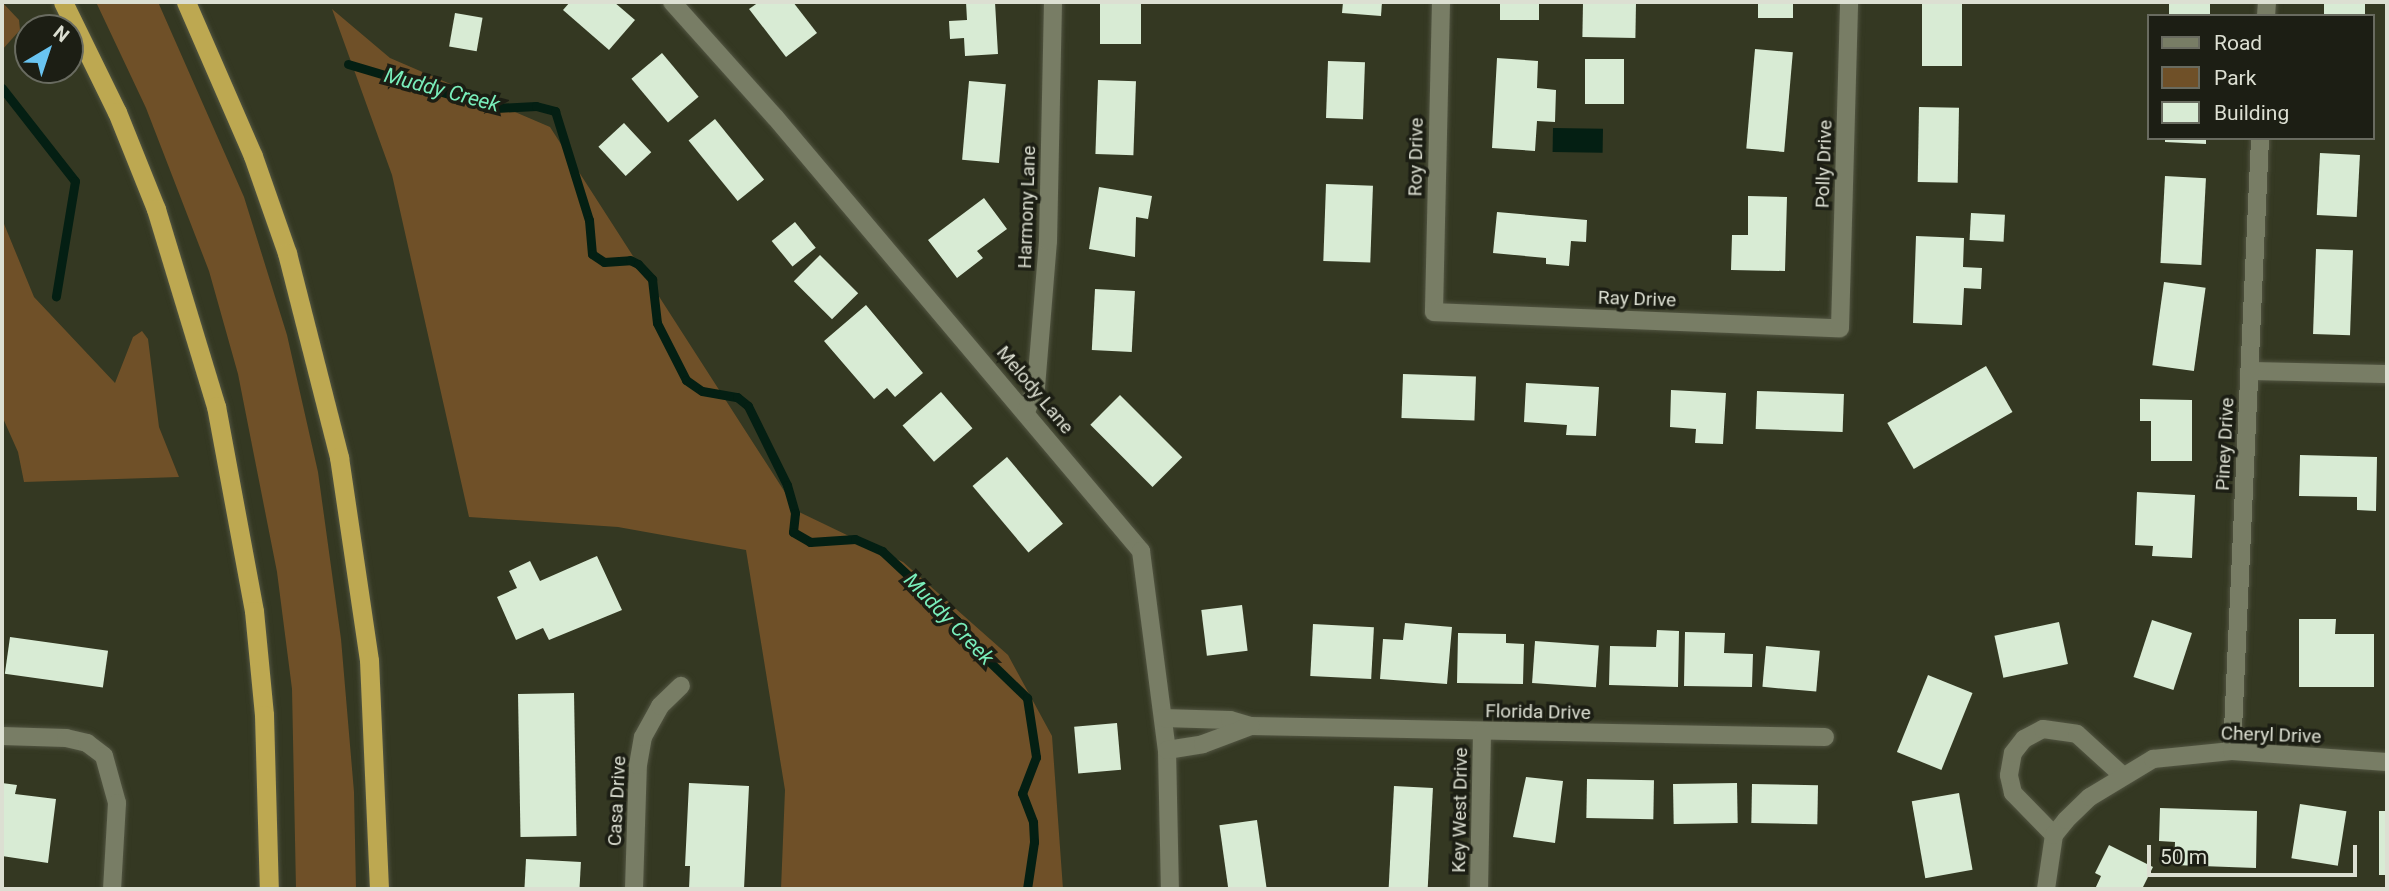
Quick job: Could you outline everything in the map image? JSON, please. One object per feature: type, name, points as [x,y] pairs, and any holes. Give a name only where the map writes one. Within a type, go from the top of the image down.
[{"type":"highway","points":[[63,2],[117,111],[156,209],[216,406],[254,611],[264,715],[269,889]]},
{"type":"highway","points":[[186,2],[253,156],[287,253],[339,457],[369,660],[379,889]]},
{"type":"street","name":"Melody Lane","points":[[672,2],[1026,412],[1141,551],[1167,750],[1170,889]]},
{"type":"street","name":"Harmony Lane","points":[[1026,412],[1036,387],[1048,242],[1053,2]]},
{"type":"street","name":"Roy Drive","points":[[1434,312],[1441,2]]},
{"type":"street","name":"Polly Drive","points":[[1840,328],[1849,2]]},
{"type":"street","name":"Piney Drive","points":[[2232,751],[2260,140]]},
{"type":"street","name":"Ray Drive","points":[[1434,312],[1840,328]]},
{"type":"street","points":[[2250,371],[2387,374]]},
{"type":"street","name":"Casa Drive","points":[[634,889],[638,765],[643,737],[660,706],[681,686]]},
{"type":"street","name":"Florida Drive","points":[[1163,718],[1230,720],[1251,726],[1825,737]]},
{"type":"street","name":"Florida Drive","points":[[1167,750],[1203,744],[1251,726]]},
{"type":"street","points":[[2046,889],[2054,835],[2090,797],[2122,775],[2077,734],[2043,729],[2024,739],[2013,753],[2008,775],[2013,793],[2054,835]]},
{"type":"street","name":"Key West Drive","points":[[1479,889],[1482,732]]},
{"type":"street","points":[[2,736],[66,738],[87,743],[104,756],[117,803],[112,889]]},
{"type":"street","name":"Cheryl Drive","points":[[2122,775],[2153,759],[2232,751],[2387,762]]},
{"type":"green space","points":[[2,2],[14,15],[14,37],[2,50]]},
{"type":"green space","points":[[96,2],[158,2],[244,197],[287,335],[318,472],[341,639],[354,792],[356,889],[296,889],[292,689],[277,572],[238,374],[209,271],[146,108]]},
{"type":"green space","points":[[332,9],[390,58],[550,127],[797,511],[903,562],[1008,655],[1052,736],[1063,889],[781,889],[785,790],[746,550],[618,527],[469,517],[392,175]]},
{"type":"green space","points":[[2,219],[34,297],[115,383],[133,337],[142,331],[148,339],[159,427],[179,477],[24,482],[18,452],[2,416]]},
{"type":"shaded area","points":[[1553,128],[1603,129],[1603,153],[1553,152]]},
{"type":"building","points":[[570,2],[614,2],[635,20],[609,50],[563,10]]},
{"type":"building","points":[[759,2],[793,2],[817,33],[786,57],[749,9]]},
{"type":"building","points":[[966,2],[995,2],[998,54],[965,56],[964,38],[950,39],[949,21],[967,20]]},
{"type":"building","points":[[1100,2],[1141,2],[1141,44],[1100,44]]},
{"type":"building","points":[[1343,2],[1382,2],[1381,16],[1342,13]]},
{"type":"building","points":[[1500,2],[1539,2],[1539,20],[1500,20]]},
{"type":"building","points":[[1583,2],[1636,3],[1635,38],[1582,37]]},
{"type":"building","points":[[1758,2],[1793,2],[1793,18],[1758,18]]},
{"type":"building","points":[[1922,2],[1962,2],[1962,66],[1922,66]]},
{"type":"building","points":[[2169,2],[2210,2],[2210,14],[2169,14]]},
{"type":"building","points":[[2324,2],[2365,2],[2365,14],[2324,14]]},
{"type":"building","points":[[455,13],[483,18],[477,51],[449,46]]},
{"type":"building","points":[[1755,49],[1793,52],[1784,152],[1746,149]]},
{"type":"building","points":[[662,53],[699,97],[668,122],[631,79]]},
{"type":"building","points":[[1497,58],[1538,61],[1537,88],[1556,90],[1555,122],[1537,121],[1535,151],[1492,148]]},
{"type":"building","points":[[1585,59],[1624,59],[1624,104],[1585,104]]},
{"type":"building","points":[[1328,61],[1365,62],[1363,119],[1326,118]]},
{"type":"building","points":[[1098,80],[1136,81],[1133,155],[1095,154]]},
{"type":"building","points":[[969,81],[1006,84],[999,163],[962,160]]},
{"type":"building","points":[[1919,107],[1959,108],[1958,183],[1918,182]]},
{"type":"building","points":[[715,119],[764,180],[738,201],[689,140]]},
{"type":"building","points":[[624,123],[651,152],[626,176],[598,147]]},
{"type":"building","points":[[2206,140],[2206,144],[2165,142]]},
{"type":"building","points":[[2320,153],[2360,155],[2357,217],[2317,215]]},
{"type":"building","points":[[2165,176],[2206,178],[2201,265],[2160,263]]},
{"type":"building","points":[[1326,184],[1373,186],[1370,263],[1323,261]]},
{"type":"building","points":[[1099,187],[1152,196],[1148,219],[1136,217],[1135,257],[1089,249]]},
{"type":"building","points":[[1748,196],[1787,197],[1785,271],[1731,270],[1732,235],[1748,235]]},
{"type":"building","points":[[984,198],[1007,229],[977,251],[983,258],[957,278],[928,240]]},
{"type":"building","points":[[1497,212],[1587,220],[1586,242],[1571,241],[1569,266],[1546,264],[1546,258],[1493,253]]},
{"type":"building","points":[[1971,213],[2005,215],[2004,242],[1970,240]]},
{"type":"building","points":[[795,222],[816,248],[792,267],[772,241]]},
{"type":"building","points":[[1916,236],[1964,238],[1963,267],[1982,268],[1981,289],[1964,288],[1962,325],[1913,323]]},
{"type":"building","points":[[2316,249],[2353,250],[2350,335],[2313,334]]},
{"type":"building","points":[[820,255],[858,293],[832,319],[794,281]]},
{"type":"building","points":[[2164,282],[2206,288],[2194,371],[2152,365]]},
{"type":"building","points":[[1095,289],[1135,291],[1132,352],[1092,350]]},
{"type":"building","points":[[866,305],[923,373],[895,397],[887,388],[874,399],[824,341]]},
{"type":"building","points":[[1986,366],[2012,412],[1914,469],[1887,423]]},
{"type":"building","points":[[1403,374],[1476,377],[1474,421],[1401,418]]},
{"type":"building","points":[[1526,383],[1599,387],[1596,436],[1566,435],[1567,425],[1524,422]]},
{"type":"building","points":[[1671,390],[1726,393],[1723,444],[1695,443],[1696,429],[1670,427]]},
{"type":"building","points":[[1757,391],[1844,394],[1843,432],[1756,429]]},
{"type":"building","points":[[941,392],[972,428],[934,462],[903,425]]},
{"type":"building","points":[[1120,395],[1182,457],[1153,487],[1090,425]]},
{"type":"building","points":[[2140,399],[2192,400],[2192,461],[2151,461],[2151,421],[2140,421]]},
{"type":"building","points":[[2300,455],[2377,457],[2376,511],[2357,510],[2357,497],[2299,496]]},
{"type":"building","points":[[1007,457],[1063,524],[1028,553],[973,486]]},
{"type":"building","points":[[2137,492],[2195,495],[2192,558],[2152,556],[2153,546],[2135,545]]},
{"type":"building","points":[[597,556],[622,610],[549,640],[543,628],[516,640],[497,597],[517,588],[509,571],[530,561],[540,581]]},
{"type":"building","points":[[1242,605],[1248,651],[1207,656],[1201,610]]},
{"type":"building","points":[[2299,619],[2336,619],[2335,634],[2374,634],[2374,687],[2299,687]]},
{"type":"building","points":[[2152,620],[2192,633],[2173,690],[2133,677]]},
{"type":"building","points":[[2059,622],[2068,664],[2003,678],[1994,636]]},
{"type":"building","points":[[1405,623],[1452,627],[1447,684],[1380,679],[1383,639],[1403,640]]},
{"type":"building","points":[[1313,624],[1374,627],[1371,679],[1310,676]]},
{"type":"building","points":[[1657,630],[1679,631],[1678,687],[1609,685],[1610,646],[1656,647]]},
{"type":"building","points":[[1685,632],[1725,633],[1724,653],[1753,654],[1752,687],[1684,686]]},
{"type":"building","points":[[1458,633],[1506,634],[1506,643],[1524,644],[1523,684],[1457,683]]},
{"type":"building","points":[[10,637],[108,651],[103,687],[5,674]]},
{"type":"building","points":[[1535,641],[1599,645],[1596,687],[1532,683]]},
{"type":"building","points":[[1766,646],[1820,651],[1816,692],[1762,687]]},
{"type":"building","points":[[1928,675],[1973,693],[1941,770],[1897,752]]},
{"type":"building","points":[[574,693],[576,836],[521,837],[518,694]]},
{"type":"building","points":[[1117,723],[1121,770],[1078,774],[1074,727]]},
{"type":"building","points":[[1526,777],[1563,781],[1555,843],[1513,837]]},
{"type":"building","points":[[1587,779],[1654,780],[1653,819],[1586,818]]},
{"type":"building","points":[[2,783],[17,785],[15,794],[56,799],[48,863],[2,856]]},
{"type":"building","points":[[689,783],[749,786],[744,889],[689,889],[690,866],[685,866]]},
{"type":"building","points":[[1737,783],[1738,823],[1674,824],[1673,784]]},
{"type":"building","points":[[1752,784],[1818,785],[1817,824],[1751,823]]},
{"type":"building","points":[[1394,786],[1433,788],[1428,889],[1389,889]]},
{"type":"building","points":[[1959,793],[1973,870],[1925,878],[1912,801]]},
{"type":"building","points":[[2300,804],[2346,811],[2338,866],[2291,858]]},
{"type":"building","points":[[2160,808],[2257,811],[2256,868],[2174,865],[2175,842],[2159,841]]},
{"type":"building","points":[[2379,811],[2387,811],[2387,875],[2379,875]]},
{"type":"building","points":[[1257,820],[1267,889],[1228,889],[1219,825]]},
{"type":"building","points":[[2109,845],[2153,867],[2142,889],[2095,889],[2101,876],[2095,873]]},
{"type":"building","points":[[526,859],[581,862],[580,889],[524,889]]},
{"type":"waterway","name":"Muddy Creek","points":[[348,64],[496,108],[536,106],[555,111],[589,220],[592,254],[604,262],[630,260],[638,264],[652,279],[657,323],[686,380],[702,391],[737,397],[748,406],[787,485],[795,513],[793,532],[810,542],[855,539],[882,551],[957,621],[962,635],[1027,698],[1036,757],[1022,793],[1033,822],[1034,842],[1027,889]]},
{"type":"waterway","points":[[2,88],[75,181],[56,296]]}]
